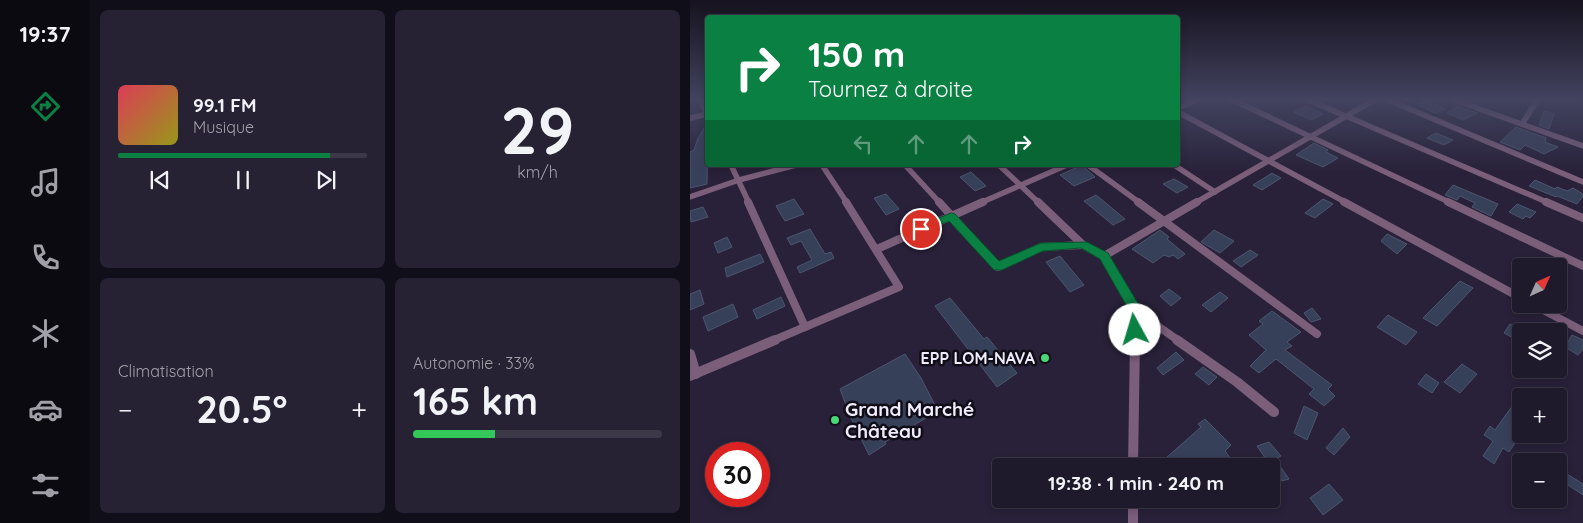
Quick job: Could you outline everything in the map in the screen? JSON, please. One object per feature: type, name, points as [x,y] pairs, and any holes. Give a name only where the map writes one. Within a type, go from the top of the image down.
[{"type":"street","points":[[1199,123],[1512,293]]},
{"type":"street","points":[[1282,123],[1583,266]]},
{"type":"street","points":[[1104,256],[1334,123]]},
{"type":"street","points":[[1363,123],[1583,218]]},
{"type":"street","points":[[1444,123],[1583,182]]},
{"type":"street","points":[[1522,124],[1583,146]]},
{"type":"street","points":[[732,167],[805,327]]},
{"type":"street","points":[[690,197],[739,180],[788,167]]},
{"type":"street","points":[[690,354],[693,375],[899,287],[877,249],[823,167]]},
{"type":"street","points":[[907,167],[998,267],[1041,247],[1083,244]]},
{"type":"street","points":[[1001,167],[1083,244],[1104,256],[1135,310],[1237,382],[1274,412]]},
{"type":"street","points":[[877,249],[1063,167]]},
{"type":"street","points":[[1091,167],[1317,334]]},
{"type":"street","points":[[1177,167],[1215,192]]},
{"type":"street","points":[[1133,458],[1135,310]]},
{"type":"street","points":[[1549,313],[1583,331]]},
{"type":"street","points":[[1133,508],[1133,523]]},
{"type":"building","points":[[1540,123],[1551,123],[1549,129],[1539,125]]},
{"type":"building","points":[[705,127],[707,184],[690,188],[690,152],[694,150],[698,138]]},
{"type":"building","points":[[1516,127],[1546,138],[1545,142],[1558,147],[1544,154],[1525,145],[1520,150],[1500,142]]},
{"type":"building","points":[[1436,133],[1453,140],[1444,145],[1427,138]]},
{"type":"building","points":[[1314,143],[1338,158],[1323,167],[1296,155]]},
{"type":"building","points":[[1078,167],[1084,167],[1095,177],[1074,186],[1060,175]]},
{"type":"building","points":[[971,172],[986,186],[975,191],[960,177]]},
{"type":"building","points":[[1272,173],[1281,178],[1262,190],[1253,185]]},
{"type":"building","points":[[1174,179],[1188,187],[1177,193],[1163,184]]},
{"type":"building","points":[[1535,180],[1555,189],[1557,187],[1567,191],[1573,188],[1583,194],[1583,196],[1577,204],[1556,197],[1529,186]]},
{"type":"building","points":[[1453,185],[1498,204],[1491,216],[1472,207],[1475,203],[1460,196],[1457,200],[1445,195]]},
{"type":"building","points":[[886,194],[899,209],[886,215],[874,198]]},
{"type":"building","points":[[1096,195],[1125,219],[1113,225],[1084,201]]},
{"type":"building","points":[[794,199],[804,214],[785,221],[776,206]]},
{"type":"building","points":[[1323,199],[1333,204],[1315,218],[1305,213]]},
{"type":"building","points":[[1517,204],[1536,212],[1530,218],[1526,216],[1523,219],[1509,212]]},
{"type":"building","points":[[703,207],[708,217],[691,222],[690,211]]},
{"type":"building","points":[[810,229],[825,254],[831,252],[834,258],[800,273],[797,267],[812,260],[801,241],[791,245],[787,238]]},
{"type":"building","points":[[1160,230],[1169,237],[1167,239],[1185,254],[1178,259],[1173,255],[1169,257],[1164,255],[1153,263],[1132,249]]},
{"type":"building","points":[[1214,230],[1234,241],[1220,253],[1201,242]]},
{"type":"building","points":[[1387,234],[1407,244],[1397,254],[1381,241]]},
{"type":"building","points":[[727,237],[732,247],[718,253],[714,243]]},
{"type":"building","points":[[1250,250],[1258,255],[1241,267],[1233,261]]},
{"type":"building","points":[[760,254],[764,262],[727,277],[725,268]]},
{"type":"building","points":[[1060,256],[1084,285],[1070,292],[1046,262]]},
{"type":"building","points":[[1460,281],[1473,288],[1437,326],[1423,318]]},
{"type":"building","points":[[1169,289],[1181,298],[1171,306],[1160,296]]},
{"type":"building","points":[[700,290],[704,304],[690,310],[690,294]]},
{"type":"building","points":[[1220,292],[1228,298],[1211,312],[1202,305]]},
{"type":"building","points":[[781,297],[785,306],[757,319],[753,310]]},
{"type":"building","points":[[950,298],[984,339],[987,337],[1017,373],[997,387],[935,306]]},
{"type":"building","points":[[733,304],[738,317],[708,331],[703,317]]},
{"type":"building","points":[[1312,308],[1321,319],[1311,322],[1304,313]]},
{"type":"building","points":[[1272,311],[1301,332],[1287,342],[1292,346],[1285,350],[1332,385],[1328,389],[1335,396],[1324,406],[1309,394],[1314,389],[1276,359],[1259,373],[1250,366],[1266,350],[1249,335],[1263,324],[1259,321]]},
{"type":"building","points":[[1388,315],[1417,332],[1406,345],[1377,327]]},
{"type":"building","points":[[1510,324],[1512,325],[1512,337],[1504,333]]},
{"type":"building","points":[[1572,335],[1583,340],[1583,349],[1578,355],[1567,348],[1567,344]]},
{"type":"building","points":[[1176,352],[1184,360],[1163,375],[1157,368]]},
{"type":"building","points":[[905,354],[921,378],[938,411],[885,442],[886,444],[869,455],[851,418],[840,389]]},
{"type":"building","points":[[1462,364],[1477,374],[1460,393],[1444,382]]},
{"type":"building","points":[[1203,367],[1217,377],[1209,385],[1195,374]]},
{"type":"building","points":[[1426,374],[1439,383],[1432,393],[1418,384]]},
{"type":"building","points":[[1304,406],[1318,413],[1307,440],[1294,433]]},
{"type":"building","points":[[1512,406],[1512,443],[1515,443],[1509,452],[1503,448],[1494,464],[1483,456],[1493,441],[1484,435],[1490,426],[1495,430]]},
{"type":"building","points":[[1205,419],[1231,445],[1225,451],[1230,458],[1166,458],[1201,427],[1198,424]]},
{"type":"building","points":[[1343,428],[1350,437],[1334,455],[1326,448]]},
{"type":"building","points":[[1269,442],[1281,456],[1265,458],[1257,446]]},
{"type":"building","points":[[1280,466],[1289,479],[1282,481],[1280,478]]},
{"type":"building","points":[[1567,474],[1583,484],[1583,495],[1567,484]]},
{"type":"building","points":[[1329,484],[1343,500],[1323,515],[1310,498]]},
{"type":"place","name":"EPP LOM-NAVA","points":[[1045,358]]},
{"type":"place","name":"Grand Marché Château","points":[[835,420]]},
{"type":"route","points":[[921,229],[951,216],[998,267],[1041,247],[1083,244],[1104,256],[1135,310],[1135,330]]}]
